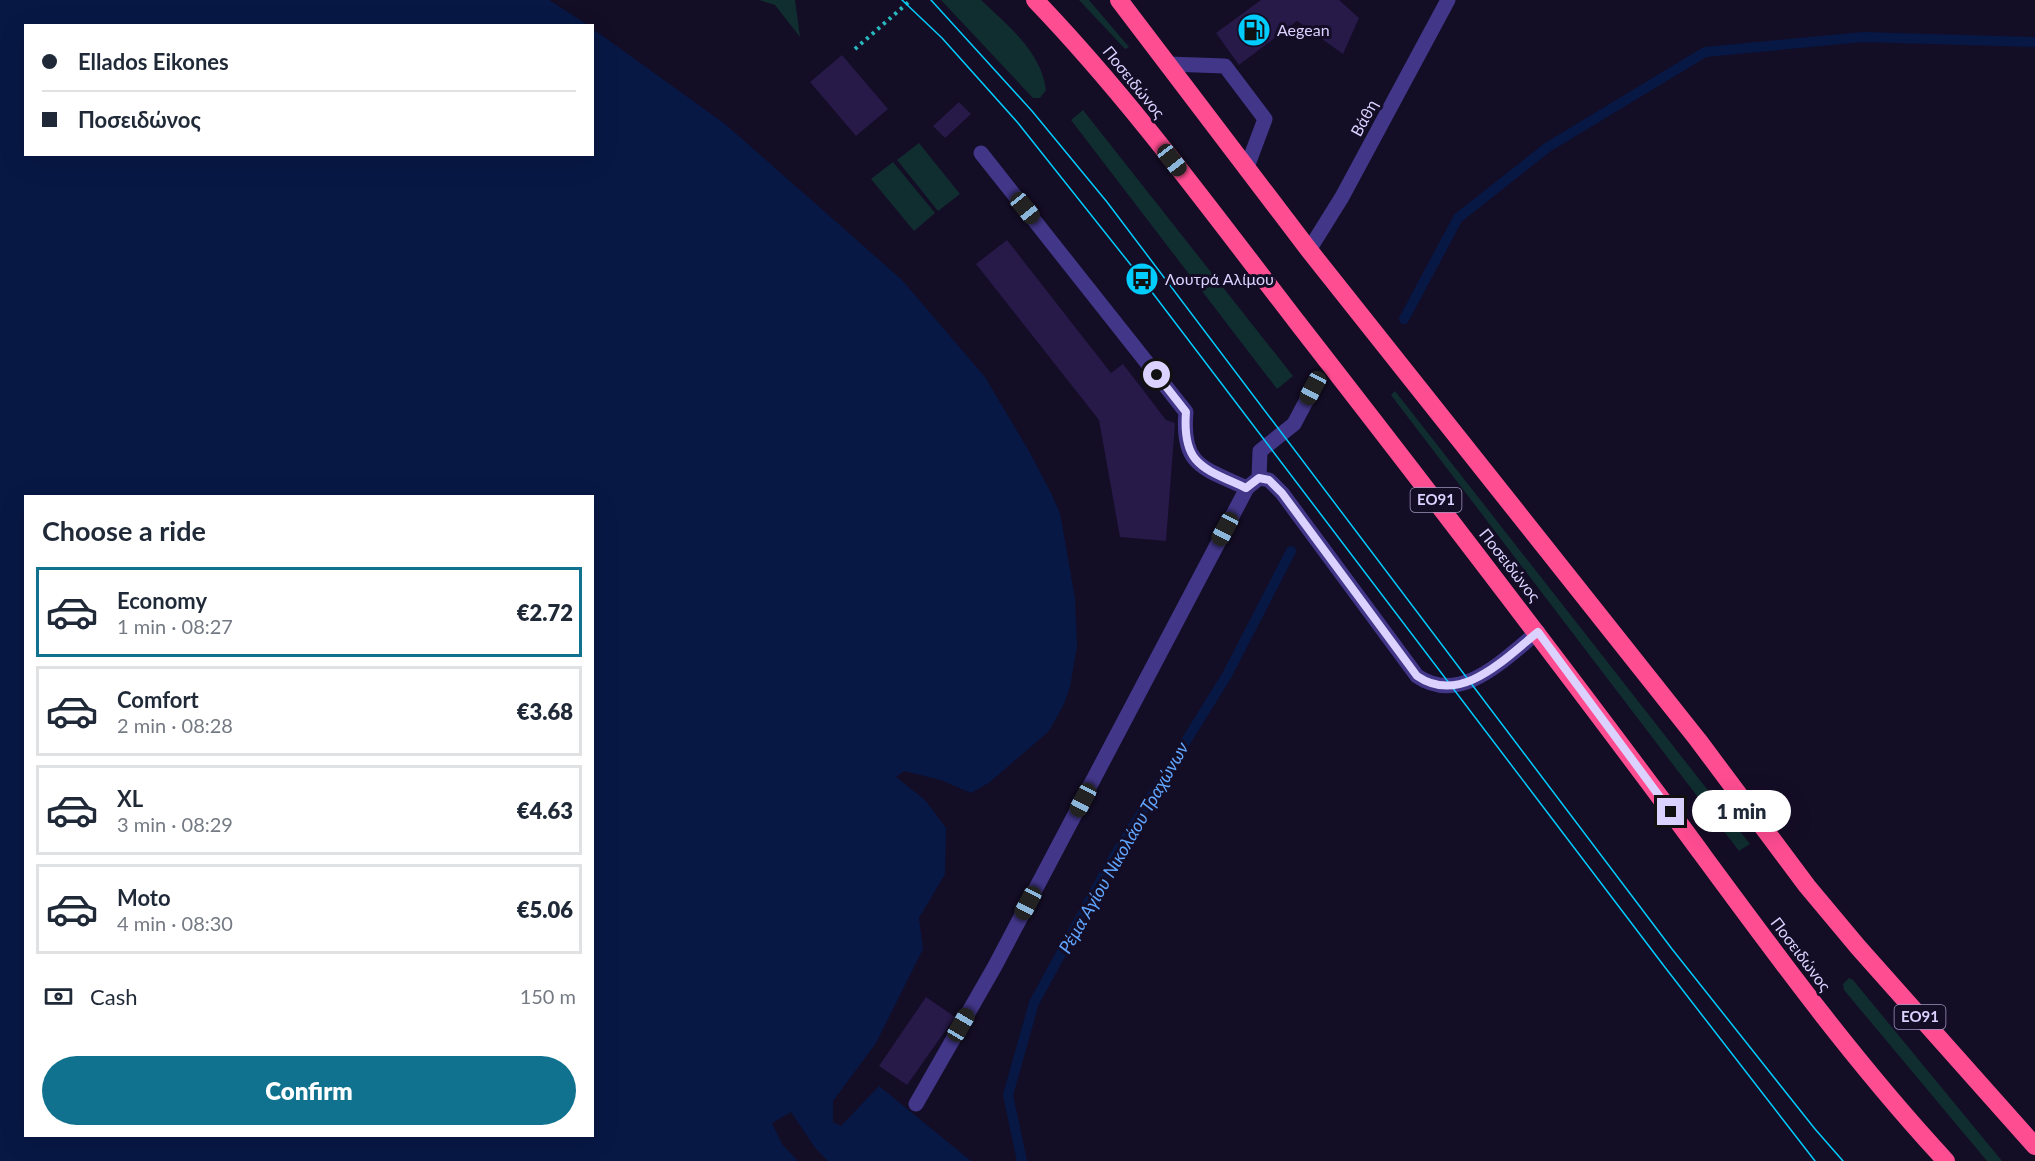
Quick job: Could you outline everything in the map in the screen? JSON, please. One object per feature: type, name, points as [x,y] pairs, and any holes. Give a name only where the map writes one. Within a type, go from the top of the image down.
[{"type":"highway","name":"Ποσειδώνος","points":[[1035,0],[1079,45],[1172,160],[1538,632],[1821,1013],[1879,1085],[1946,1161]]},
{"type":"highway","name":"ΕΟ91","points":[[1119,0],[1309,250],[1698,740],[1808,886],[1857,947],[2035,1146]]},
{"type":"street","name":"Βάθη","points":[[1309,250],[1342,197],[1448,0]]},
{"type":"street","points":[[1168,64],[1225,66],[1265,119],[1247,167]]},
{"type":"street","points":[[981,153],[1186,412],[1184,435],[1198,464],[1253,483],[1269,480],[1282,493],[1417,676],[1431,685],[1451,686],[1472,682],[1538,632]]},
{"type":"street","points":[[916,1104],[995,966],[1253,483],[1260,451],[1294,424],[1313,388]]},
{"type":"path","points":[[855,49],[911,0]]},
{"type":"green space","points":[[759,0],[795,0],[800,37],[775,5]]},
{"type":"green space","points":[[941,0],[981,0],[1012,30],[1038,63],[1046,90],[1040,98],[1033,98]]},
{"type":"green space","points":[[1079,0],[1089,0],[1129,47],[1125,49]]},
{"type":"green space","points":[[1083,110],[1293,376],[1277,389],[1071,120]]},
{"type":"green space","points":[[919,143],[960,194],[938,211],[897,160]]},
{"type":"green space","points":[[893,162],[935,213],[914,231],[871,179]]},
{"type":"green space","points":[[1395,391],[1750,844],[1739,851],[1391,395]]},
{"type":"green space","points":[[1849,978],[2002,1161],[1987,1161],[1844,990],[1843,984]]},
{"type":"water","points":[[0,0],[549,0],[586,24],[24,24],[24,156],[594,156],[594,30],[725,124],[902,280],[985,377],[1030,453],[1060,513],[1075,598],[1077,646],[1070,687],[1064,704],[1049,731],[990,782],[971,793],[941,780],[904,771],[896,777],[925,800],[946,828],[945,874],[919,918],[923,949],[876,1043],[833,1101],[833,1122],[841,1126],[879,1086],[971,1161],[828,1161],[816,1149],[791,1112],[772,1123],[782,1144],[798,1161],[0,1161]]},
{"type":"building","points":[[1261,0],[1339,0],[1359,18],[1343,54],[1297,21],[1239,65],[1216,33]]},
{"type":"building","points":[[842,55],[888,109],[856,136],[810,82]]},
{"type":"building","points":[[959,102],[971,114],[945,138],[933,126]]},
{"type":"building","points":[[1007,240],[1111,373],[1123,364],[1166,420],[1175,423],[1166,541],[1120,537],[1099,420],[976,264]]},
{"type":"building","points":[[926,997],[955,1017],[907,1085],[879,1066]]},
{"type":"waterway","name":"Ρέμα Αγίου Νικολάου Τραχώνων","points":[[1404,319],[1458,218],[1548,147],[1705,52],[1863,37],[2035,42]]},
{"type":"waterway","name":"Ρέμα Αγίου Νικολάου Τραχώνων","points":[[1022,1161],[1008,1095],[1034,1003],[1109,865],[1227,675],[1291,551]]},
{"type":"tram line","points":[[902,0],[942,38],[1018,123],[1142,279],[1815,1161]]},
{"type":"tram line","points":[[931,0],[1032,111],[1107,202],[1672,949],[1843,1161]]},
{"type":"place","name":"Aegean","points":[[1254,30]]},
{"type":"place","name":"Λουτρά Αλίμου","points":[[1142,279]]},
{"type":"route","points":[[1157,375],[1186,412],[1184,435],[1198,464],[1246,488],[1259,478],[1269,480],[1282,493],[1417,676],[1431,685],[1451,686],[1472,682],[1538,632],[1671,812]]}]
